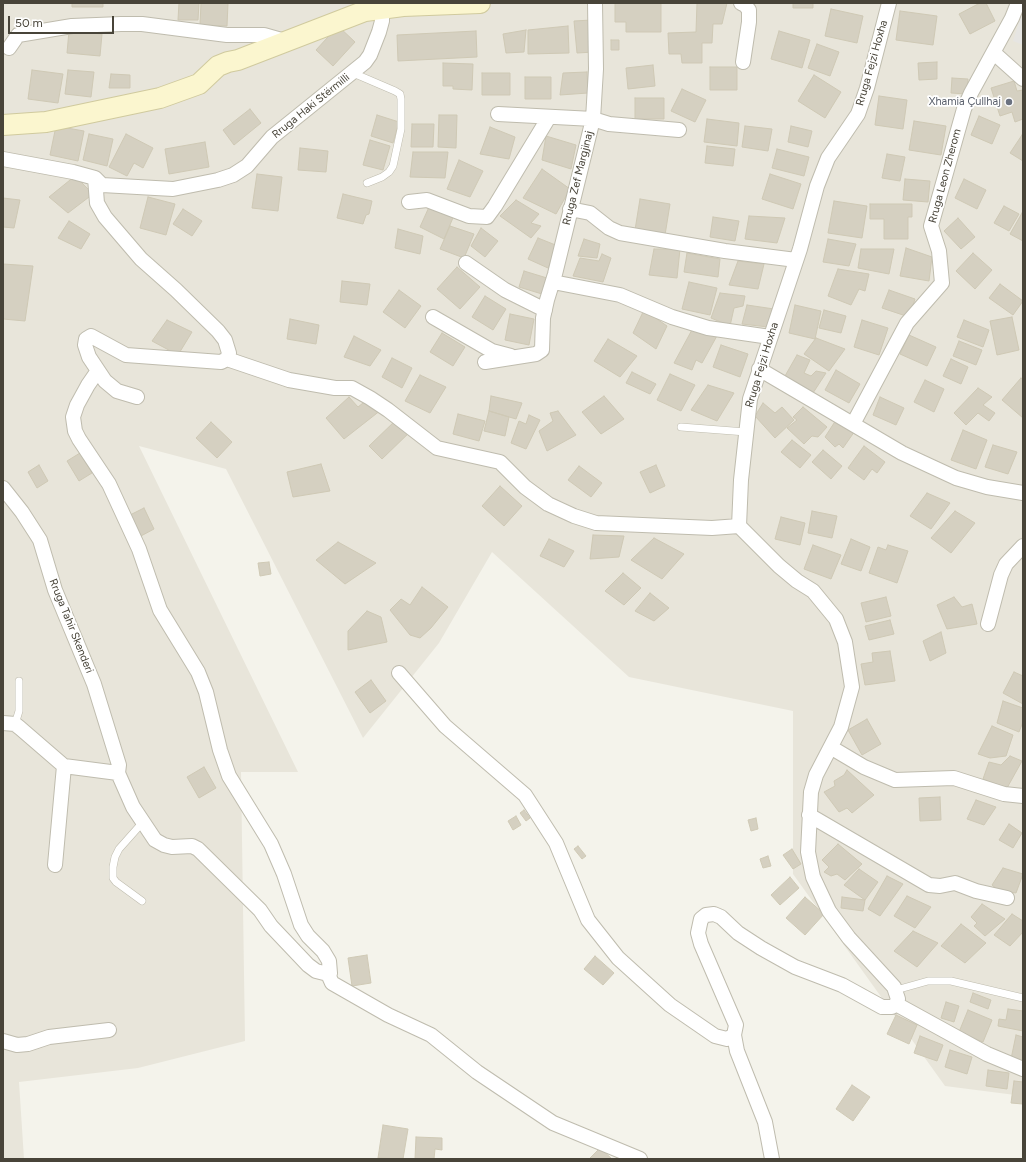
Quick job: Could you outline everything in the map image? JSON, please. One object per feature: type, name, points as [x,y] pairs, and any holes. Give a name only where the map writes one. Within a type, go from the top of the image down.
[{"type":"street","points":[[3,125],[46,122],[160,98],[199,84],[218,66],[238,60],[365,11],[480,3]]},
{"type":"street","name":"Rruga Zef Margjinaj","points":[[517,357],[536,354],[542,350],[542,323],[593,119],[596,69],[595,3]]},
{"type":"street","points":[[741,3],[749,10],[749,22],[743,62]]},
{"type":"street","name":"Rruga Fejzi Hoxha","points":[[739,526],[750,399],[796,260],[817,186],[828,158],[858,114],[867,88],[888,3]]},
{"type":"street","name":"Rruga Leon Zherom","points":[[853,424],[907,323],[942,283],[939,251],[931,226],[964,109],[971,93],[994,53],[1018,3]]},
{"type":"street","name":"Rruga Haki Stërmilli","points":[[3,159],[73,172],[95,178],[102,185],[173,189],[205,183],[233,175],[248,166],[272,137],[353,73],[370,55],[382,21],[382,9]]},
{"type":"street","points":[[9,48],[18,35],[72,26],[121,24],[142,24],[228,35],[264,35],[285,41]]},
{"type":"street","points":[[994,53],[1023,79]]},
{"type":"street","points":[[498,114],[593,119],[609,124],[680,130]]},
{"type":"street","points":[[409,202],[427,200],[469,216],[486,217],[495,206],[549,117]]},
{"type":"street","points":[[95,178],[97,203],[106,217],[141,259],[176,290],[218,331],[225,340],[229,353],[228,359]]},
{"type":"street","points":[[570,209],[590,213],[609,228],[620,233],[725,251],[796,260]]},
{"type":"street","points":[[466,263],[505,290],[545,310]]},
{"type":"street","points":[[552,282],[620,295],[672,316],[708,328],[770,337]]},
{"type":"street","points":[[433,317],[492,351],[517,357]]},
{"type":"street","points":[[137,397],[117,391],[98,372],[89,357],[85,345],[86,339],[91,336],[126,355],[221,362],[228,359],[289,380],[335,388],[352,388],[398,417],[437,448],[500,462],[525,487],[548,504],[574,516],[596,522],[634,525],[712,528],[739,526],[779,566],[797,581],[813,591],[836,619],[845,642],[852,687],[841,727],[832,748],[816,775],[811,792],[808,852],[813,877],[829,911],[896,997],[987,1054],[1023,1068]]},
{"type":"street","points":[[485,362],[517,357]]},
{"type":"street","points":[[759,369],[902,453],[956,478],[987,487],[1023,493]]},
{"type":"street","points":[[98,372],[88,385],[77,405],[73,417],[76,431],[109,484],[139,549],[160,610],[198,672],[206,692],[220,750],[229,776],[271,844],[284,874],[300,925],[308,936],[323,951],[329,961],[330,973],[328,974],[332,982],[388,1015],[431,1035],[477,1072],[553,1123],[640,1159]]},
{"type":"street","name":"Rruga Tahir Skenderi","points":[[3,488],[26,518],[40,540],[55,590],[94,684],[119,765],[118,774],[133,807],[155,840],[172,847],[192,846],[198,849],[260,910],[271,926],[308,965],[316,971],[328,974]]},
{"type":"street","points":[[988,624],[1001,575],[1006,564],[1023,546]]},
{"type":"street","points":[[400,673],[445,726],[525,795],[556,843],[588,920],[618,958],[670,1005],[715,1036],[727,1039],[734,1034]]},
{"type":"street","points":[[9,723],[64,766],[118,774]]},
{"type":"street","points":[[832,748],[864,767],[895,780],[954,778],[1004,794],[1023,796]]},
{"type":"street","points":[[55,865],[64,766]]},
{"type":"street","points":[[810,815],[895,867],[929,885],[940,886],[955,883],[976,891],[1007,898]]},
{"type":"street","points":[[772,1159],[765,1122],[756,1095],[742,1065],[734,1034],[736,1025],[700,938],[699,926],[701,919],[706,915],[714,914],[721,917],[738,933],[795,966],[842,985],[882,1006],[892,1007],[896,997]]},
{"type":"street","points":[[3,1042],[17,1045],[28,1044],[49,1037],[109,1030]]},
{"type":"lane","points":[[353,73],[400,94],[401,98],[401,129],[393,166],[389,172],[382,177],[367,183]]},
{"type":"lane","points":[[681,427],[746,432]]},
{"type":"lane","points":[[9,723],[20,711],[20,681]]},
{"type":"lane","points":[[142,901],[116,882],[113,878],[113,867],[115,857],[120,849],[143,822]]},
{"type":"lane","points":[[896,997],[928,981],[945,980],[1007,993],[1023,998]]},
{"type":"shaded area","points":[[3,3],[1023,3],[1023,1096],[945,1086],[793,874],[793,711],[629,677],[492,552],[439,643],[363,738],[226,469],[139,446],[298,772],[241,772],[245,1041],[138,1068],[19,1082],[24,1159],[3,1159]]},
{"type":"shaded area","points":[[1023,10],[1023,45],[1013,41]]},
{"type":"building","points":[[72,3],[103,3],[103,7],[72,7]]},
{"type":"building","points":[[179,3],[199,3],[198,20],[178,20]]},
{"type":"building","points":[[201,3],[228,3],[227,26],[200,25]]},
{"type":"building","points":[[615,3],[661,3],[661,32],[626,32],[626,22],[615,22]]},
{"type":"building","points":[[697,3],[727,3],[722,24],[713,24],[712,43],[702,43],[702,63],[682,63],[681,54],[669,54],[668,33],[696,32]]},
{"type":"building","points":[[793,3],[813,3],[813,8],[793,8]]},
{"type":"building","points":[[980,3],[986,3],[995,21],[970,34],[959,14]]},
{"type":"building","points":[[831,9],[863,16],[857,43],[825,36]]},
{"type":"building","points":[[900,11],[937,16],[933,45],[896,40]]},
{"type":"building","points":[[592,20],[594,52],[577,53],[574,21]]},
{"type":"building","points":[[338,26],[355,42],[333,66],[316,50]]},
{"type":"building","points":[[568,26],[569,53],[528,54],[528,30]]},
{"type":"building","points":[[526,30],[524,52],[506,53],[503,34]]},
{"type":"building","points":[[69,31],[102,34],[100,56],[67,53]]},
{"type":"building","points":[[476,31],[477,57],[398,61],[397,35]]},
{"type":"building","points":[[779,31],[810,40],[802,68],[771,59]]},
{"type":"building","points":[[611,40],[619,40],[619,50],[611,50]]},
{"type":"building","points":[[817,44],[839,52],[830,76],[808,68]]},
{"type":"building","points":[[937,62],[937,79],[919,80],[918,63]]},
{"type":"building","points":[[443,63],[473,64],[472,90],[453,89],[453,86],[443,86]]},
{"type":"building","points":[[653,65],[655,86],[628,89],[626,68]]},
{"type":"building","points":[[710,67],[737,67],[737,90],[710,90]]},
{"type":"building","points":[[32,70],[63,74],[58,103],[28,99]]},
{"type":"building","points":[[68,70],[94,72],[91,97],[65,94]]},
{"type":"building","points":[[587,72],[588,93],[560,95],[563,73]]},
{"type":"building","points":[[482,73],[510,73],[510,95],[482,95]]},
{"type":"building","points":[[111,74],[130,75],[130,88],[109,88]]},
{"type":"building","points":[[814,75],[841,92],[825,118],[798,101]]},
{"type":"building","points":[[525,77],[551,77],[551,99],[525,99]]},
{"type":"building","points":[[952,78],[968,79],[967,94],[951,93]]},
{"type":"building","name":"Xhamia Çullhaj","points":[[1014,81],[1017,91],[1023,90],[1023,119],[1015,122],[1012,112],[1000,116],[991,88]]},
{"type":"building","points":[[682,89],[706,100],[695,122],[671,111]]},
{"type":"building","points":[[879,96],[907,100],[903,129],[875,125]]},
{"type":"building","points":[[635,98],[664,98],[664,119],[635,119]]},
{"type":"building","points":[[250,109],[261,123],[234,145],[223,130]]},
{"type":"building","points":[[377,115],[399,122],[393,143],[371,136]]},
{"type":"building","points":[[439,115],[457,115],[456,148],[438,147]]},
{"type":"building","points":[[979,116],[1000,125],[992,144],[971,135]]},
{"type":"building","points":[[707,119],[739,123],[737,146],[704,142]]},
{"type":"building","points":[[914,121],[946,126],[941,155],[909,150]]},
{"type":"building","points":[[412,124],[434,124],[433,147],[411,147]]},
{"type":"building","points":[[56,126],[84,131],[78,161],[50,155]]},
{"type":"building","points":[[745,126],[772,129],[768,151],[742,147]]},
{"type":"building","points":[[791,126],[812,131],[808,147],[788,142]]},
{"type":"building","points":[[490,127],[515,137],[509,159],[480,154]]},
{"type":"building","points":[[89,134],[113,139],[107,166],[83,160]]},
{"type":"building","points":[[126,134],[153,148],[143,168],[134,163],[127,176],[109,167]]},
{"type":"building","points":[[1022,135],[1023,136],[1023,161],[1010,153]]},
{"type":"building","points":[[546,136],[576,145],[571,169],[542,160]]},
{"type":"building","points":[[370,140],[390,146],[383,170],[363,165]]},
{"type":"building","points":[[205,142],[209,167],[169,174],[165,149]]},
{"type":"building","points":[[707,146],[735,149],[733,166],[705,163]]},
{"type":"building","points":[[300,148],[328,151],[326,172],[298,170]]},
{"type":"building","points":[[777,149],[809,157],[804,176],[772,168]]},
{"type":"building","points":[[413,152],[448,152],[445,178],[410,177]]},
{"type":"building","points":[[887,154],[905,157],[900,181],[882,178]]},
{"type":"building","points":[[459,160],[483,171],[470,197],[447,189]]},
{"type":"building","points":[[542,169],[570,189],[556,214],[523,198]]},
{"type":"building","points":[[257,174],[282,177],[278,211],[252,208]]},
{"type":"building","points":[[770,174],[801,184],[793,209],[762,199]]},
{"type":"building","points":[[75,176],[93,194],[68,213],[49,197]]},
{"type":"building","points":[[905,179],[930,181],[928,202],[903,200]]},
{"type":"building","points":[[964,179],[986,190],[977,209],[955,198]]},
{"type":"building","points":[[343,194],[372,201],[369,214],[366,215],[363,224],[337,218]]},
{"type":"building","points":[[148,197],[175,204],[166,235],[140,228]]},
{"type":"building","points":[[3,198],[20,200],[14,228],[3,227]]},
{"type":"building","points":[[640,199],[670,204],[665,235],[635,230]]},
{"type":"building","points":[[516,200],[539,214],[531,223],[541,226],[531,238],[500,216]]},
{"type":"building","points":[[834,201],[867,206],[862,238],[828,233]]},
{"type":"building","points":[[870,204],[912,204],[912,217],[908,217],[908,239],[884,239],[884,219],[870,219]]},
{"type":"building","points":[[1004,206],[1019,214],[1009,231],[994,223]]},
{"type":"building","points":[[429,207],[455,213],[444,239],[420,227]]},
{"type":"building","points":[[183,209],[202,221],[192,236],[173,224]]},
{"type":"building","points":[[1022,213],[1023,214],[1023,241],[1010,234]]},
{"type":"building","points":[[749,216],[785,218],[777,243],[745,239]]},
{"type":"building","points":[[713,217],[739,221],[735,241],[710,237]]},
{"type":"building","points":[[958,218],[975,237],[961,249],[944,231]]},
{"type":"building","points":[[69,221],[90,234],[81,249],[58,238]]},
{"type":"building","points":[[450,226],[474,234],[464,258],[440,249]]},
{"type":"building","points":[[481,228],[498,241],[485,257],[471,246]]},
{"type":"building","points":[[398,229],[423,236],[420,254],[395,248]]},
{"type":"building","points":[[538,238],[558,246],[548,268],[528,259]]},
{"type":"building","points":[[584,239],[600,244],[597,258],[578,256]]},
{"type":"building","points":[[828,239],[856,244],[849,266],[823,262]]},
{"type":"building","points":[[906,248],[932,257],[929,281],[900,276]]},
{"type":"building","points":[[654,249],[680,249],[677,278],[649,275]]},
{"type":"building","points":[[861,249],[894,249],[889,274],[858,268]]},
{"type":"building","points":[[687,253],[720,259],[718,277],[684,272]]},
{"type":"building","points":[[973,253],[992,270],[975,289],[956,271]]},
{"type":"building","points":[[602,254],[611,258],[603,282],[573,276],[580,258],[599,261]]},
{"type":"building","points":[[738,261],[764,264],[758,289],[729,285]]},
{"type":"building","points":[[3,264],[33,266],[25,321],[3,319]]},
{"type":"building","points":[[457,267],[480,287],[460,309],[437,289]]},
{"type":"building","points":[[838,269],[869,274],[865,291],[859,289],[851,305],[828,296]]},
{"type":"building","points":[[524,271],[547,278],[542,294],[519,287]]},
{"type":"building","points":[[342,281],[370,284],[367,305],[340,302]]},
{"type":"building","points":[[689,282],[717,288],[710,315],[682,309]]},
{"type":"building","points":[[1000,284],[1023,301],[1013,315],[989,298]]},
{"type":"building","points":[[399,290],[421,306],[405,328],[383,312]]},
{"type":"building","points":[[889,290],[915,299],[909,317],[882,308]]},
{"type":"building","points":[[720,293],[745,296],[743,306],[734,308],[730,326],[711,318]]},
{"type":"building","points":[[485,296],[506,309],[493,330],[472,317]]},
{"type":"building","points":[[747,305],[774,309],[768,327],[742,324]]},
{"type":"building","points":[[795,305],[821,311],[815,339],[789,333]]},
{"type":"building","points":[[644,310],[667,326],[656,349],[633,333]]},
{"type":"building","points":[[824,310],[846,316],[841,333],[819,328]]},
{"type":"building","points":[[510,314],[534,319],[529,345],[505,340]]},
{"type":"building","points":[[1012,317],[1019,350],[997,355],[990,321]]},
{"type":"building","points":[[290,319],[319,325],[316,344],[287,339]]},
{"type":"building","points":[[167,320],[192,332],[178,355],[152,341]]},
{"type":"building","points":[[862,320],[888,328],[879,355],[854,347]]},
{"type":"building","points":[[964,320],[989,330],[983,347],[957,337]]},
{"type":"building","points":[[693,328],[718,334],[702,363],[696,360],[692,370],[674,363]]},
{"type":"building","points":[[442,333],[465,347],[453,366],[430,352]]},
{"type":"building","points":[[909,335],[936,347],[927,366],[900,354]]},
{"type":"building","points":[[354,336],[381,350],[370,366],[344,357]]},
{"type":"building","points":[[816,338],[845,349],[829,371],[804,354]]},
{"type":"building","points":[[608,339],[637,356],[620,377],[594,361]]},
{"type":"building","points":[[959,341],[982,350],[976,365],[953,356]]},
{"type":"building","points":[[721,345],[748,354],[740,377],[713,367]]},
{"type":"building","points":[[797,355],[810,360],[804,373],[811,376],[816,371],[826,373],[813,393],[785,376]]},
{"type":"building","points":[[392,358],[412,368],[402,388],[382,377]]},
{"type":"building","points":[[951,359],[968,367],[961,384],[943,376]]},
{"type":"building","points":[[836,370],[860,384],[849,403],[825,390]]},
{"type":"building","points":[[632,372],[656,384],[650,394],[626,383]]},
{"type":"building","points":[[670,374],[695,385],[681,411],[657,400]]},
{"type":"building","points":[[420,375],[446,387],[430,413],[405,401]]},
{"type":"building","points":[[1021,378],[1023,380],[1023,418],[1002,400]]},
{"type":"building","points":[[925,380],[944,389],[934,412],[914,402]]},
{"type":"building","points":[[708,385],[734,393],[717,421],[691,410]]},
{"type":"building","points":[[978,388],[992,397],[983,405],[995,413],[989,421],[978,413],[966,425],[954,413]]},
{"type":"building","points":[[491,396],[522,403],[516,419],[489,411]]},
{"type":"building","points":[[604,396],[624,419],[601,434],[582,412]]},
{"type":"building","points":[[349,397],[358,407],[368,399],[381,410],[344,439],[326,418]]},
{"type":"building","points":[[880,397],[904,408],[896,425],[873,415]]},
{"type":"building","points":[[763,403],[775,413],[782,407],[794,420],[775,438],[755,416]]},
{"type":"building","points":[[803,407],[827,427],[818,437],[812,436],[804,444],[787,428],[797,420],[793,417]]},
{"type":"building","points":[[489,411],[509,417],[505,436],[484,431]]},
{"type":"building","points":[[558,411],[576,435],[547,451],[539,431],[553,421],[550,413]]},
{"type":"building","points":[[458,414],[485,421],[479,441],[453,434]]},
{"type":"building","points":[[529,415],[540,420],[526,449],[511,443],[519,421],[526,424]]},
{"type":"building","points":[[836,420],[857,428],[843,448],[839,444],[835,447],[825,437]]},
{"type":"building","points":[[395,421],[412,430],[382,459],[369,446]]},
{"type":"building","points":[[211,422],[232,442],[217,458],[196,438]]},
{"type":"building","points":[[963,430],[987,440],[976,469],[951,460]]},
{"type":"building","points":[[792,440],[811,455],[800,468],[781,452]]},
{"type":"building","points":[[993,445],[1017,452],[1008,474],[985,467]]},
{"type":"building","points":[[864,446],[885,462],[877,473],[872,469],[864,480],[848,468]]},
{"type":"building","points":[[823,450],[842,466],[831,479],[812,462]]},
{"type":"building","points":[[80,453],[92,473],[79,481],[67,461]]},
{"type":"building","points":[[321,464],[330,491],[293,497],[287,472]]},
{"type":"building","points":[[39,465],[48,481],[37,488],[28,472]]},
{"type":"building","points":[[656,465],[665,486],[650,493],[640,472]]},
{"type":"building","points":[[579,466],[602,483],[591,497],[568,480]]},
{"type":"building","points":[[500,486],[522,506],[504,526],[482,506]]},
{"type":"building","points":[[927,493],[950,503],[931,529],[910,516]]},
{"type":"building","points":[[144,508],[154,529],[139,537],[128,516]]},
{"type":"building","points":[[812,511],[837,516],[832,538],[808,533]]},
{"type":"building","points":[[955,511],[975,523],[951,553],[931,538]]},
{"type":"building","points":[[781,517],[805,523],[800,545],[775,539]]},
{"type":"building","points":[[593,535],[624,536],[619,557],[590,559]]},
{"type":"building","points":[[654,538],[684,554],[662,579],[631,560]]},
{"type":"building","points":[[549,539],[574,551],[564,567],[540,556]]},
{"type":"building","points":[[851,539],[870,547],[861,571],[841,564]]},
{"type":"building","points":[[338,542],[376,563],[345,584],[316,560]]},
{"type":"building","points":[[813,545],[841,555],[831,579],[804,569]]},
{"type":"building","points":[[888,545],[908,551],[897,583],[869,573],[878,547],[886,550]]},
{"type":"building","points":[[269,562],[271,574],[260,576],[258,563]]},
{"type":"building","points":[[623,573],[641,588],[624,605],[605,591]]},
{"type":"building","points":[[422,587],[448,607],[431,628],[420,638],[410,635],[390,610],[401,599],[410,605]]},
{"type":"building","points":[[650,593],[669,608],[654,621],[635,611]]},
{"type":"building","points":[[886,597],[891,616],[866,622],[861,603]]},
{"type":"building","points":[[954,597],[962,607],[972,604],[977,624],[947,629],[937,605]]},
{"type":"building","points":[[367,611],[381,617],[387,642],[348,650],[348,631]]},
{"type":"building","points":[[890,620],[894,634],[869,640],[865,626]]},
{"type":"building","points":[[941,632],[946,653],[930,661],[923,641]]},
{"type":"building","points":[[890,651],[895,681],[865,685],[861,664],[873,662],[872,653]]},
{"type":"building","points":[[1014,672],[1023,676],[1023,704],[1003,693]]},
{"type":"building","points":[[371,680],[386,701],[370,713],[355,692]]},
{"type":"building","points":[[1003,701],[1023,708],[1023,722],[1019,732],[997,723]]},
{"type":"building","points":[[867,719],[881,744],[862,755],[848,730]]},
{"type":"building","points":[[992,726],[1013,735],[1006,756],[990,758],[978,754]]},
{"type":"building","points":[[1010,756],[1022,761],[1007,788],[983,779],[989,762],[1001,765]]},
{"type":"building","points":[[204,767],[216,788],[199,798],[187,777]]},
{"type":"building","points":[[847,770],[874,795],[852,813],[847,808],[839,812],[824,792],[835,786],[834,781],[844,775]]},
{"type":"building","points":[[940,797],[941,820],[920,821],[919,798]]},
{"type":"building","points":[[976,800],[996,807],[984,825],[967,819]]},
{"type":"building","points":[[524,810],[530,818],[526,821],[520,813]]},
{"type":"building","points":[[516,816],[521,825],[513,830],[508,821]]},
{"type":"building","points":[[756,818],[758,829],[751,831],[748,820]]},
{"type":"building","points":[[1009,824],[1022,833],[1013,848],[999,840]]},
{"type":"building","points":[[838,844],[862,864],[845,880],[837,874],[831,876],[824,872],[829,867],[822,860]]},
{"type":"building","points":[[578,846],[586,856],[582,859],[574,849]]},
{"type":"building","points":[[792,849],[801,864],[793,869],[783,855]]},
{"type":"building","points":[[768,856],[771,866],[763,868],[760,859]]},
{"type":"building","points":[[1003,868],[1023,874],[1016,893],[998,890],[992,885]]},
{"type":"building","points":[[859,869],[878,882],[865,900],[844,885]]},
{"type":"building","points":[[887,876],[903,884],[880,916],[868,909]]},
{"type":"building","points":[[790,877],[799,888],[780,905],[771,895]]},
{"type":"building","points":[[907,896],[931,907],[915,928],[894,916]]},
{"type":"building","points":[[805,897],[824,914],[805,935],[786,918]]},
{"type":"building","points":[[842,897],[865,900],[863,911],[841,908]]},
{"type":"building","points":[[982,904],[1005,919],[985,936],[974,926],[977,923],[971,917]]},
{"type":"building","points":[[1012,914],[1023,921],[1023,932],[1010,946],[994,935]]},
{"type":"building","points":[[961,924],[986,943],[965,963],[941,946]]},
{"type":"building","points":[[913,931],[938,943],[917,967],[894,951]]},
{"type":"building","points":[[367,955],[371,983],[352,986],[348,958]]},
{"type":"building","points":[[595,956],[614,973],[603,985],[584,969]]},
{"type":"building","points":[[973,993],[991,1000],[988,1009],[970,1002]]},
{"type":"building","points":[[946,1002],[959,1006],[954,1022],[941,1018]]},
{"type":"building","points":[[1008,1009],[1023,1011],[1023,1031],[998,1026],[999,1019],[1006,1020]]},
{"type":"building","points":[[968,1010],[992,1020],[983,1042],[959,1032]]},
{"type":"building","points":[[896,1015],[917,1025],[909,1044],[887,1034]]},
{"type":"building","points":[[1016,1035],[1023,1037],[1023,1061],[1011,1059]]},
{"type":"building","points":[[920,1036],[943,1045],[937,1061],[914,1053]]},
{"type":"building","points":[[950,1050],[972,1057],[967,1074],[945,1067]]},
{"type":"building","points":[[988,1070],[1009,1073],[1007,1089],[986,1086]]},
{"type":"building","points":[[1014,1081],[1023,1082],[1023,1104],[1011,1103]]},
{"type":"building","points":[[852,1085],[870,1097],[853,1121],[836,1109]]},
{"type":"building","points":[[383,1125],[408,1129],[403,1159],[378,1158]]},
{"type":"building","points":[[416,1137],[442,1138],[442,1150],[435,1149],[434,1159],[415,1159]]},
{"type":"building","points":[[600,1148],[612,1159],[589,1159]]},
{"type":"place","name":"Xhamia Çullhaj","points":[[1009,102]]}]
